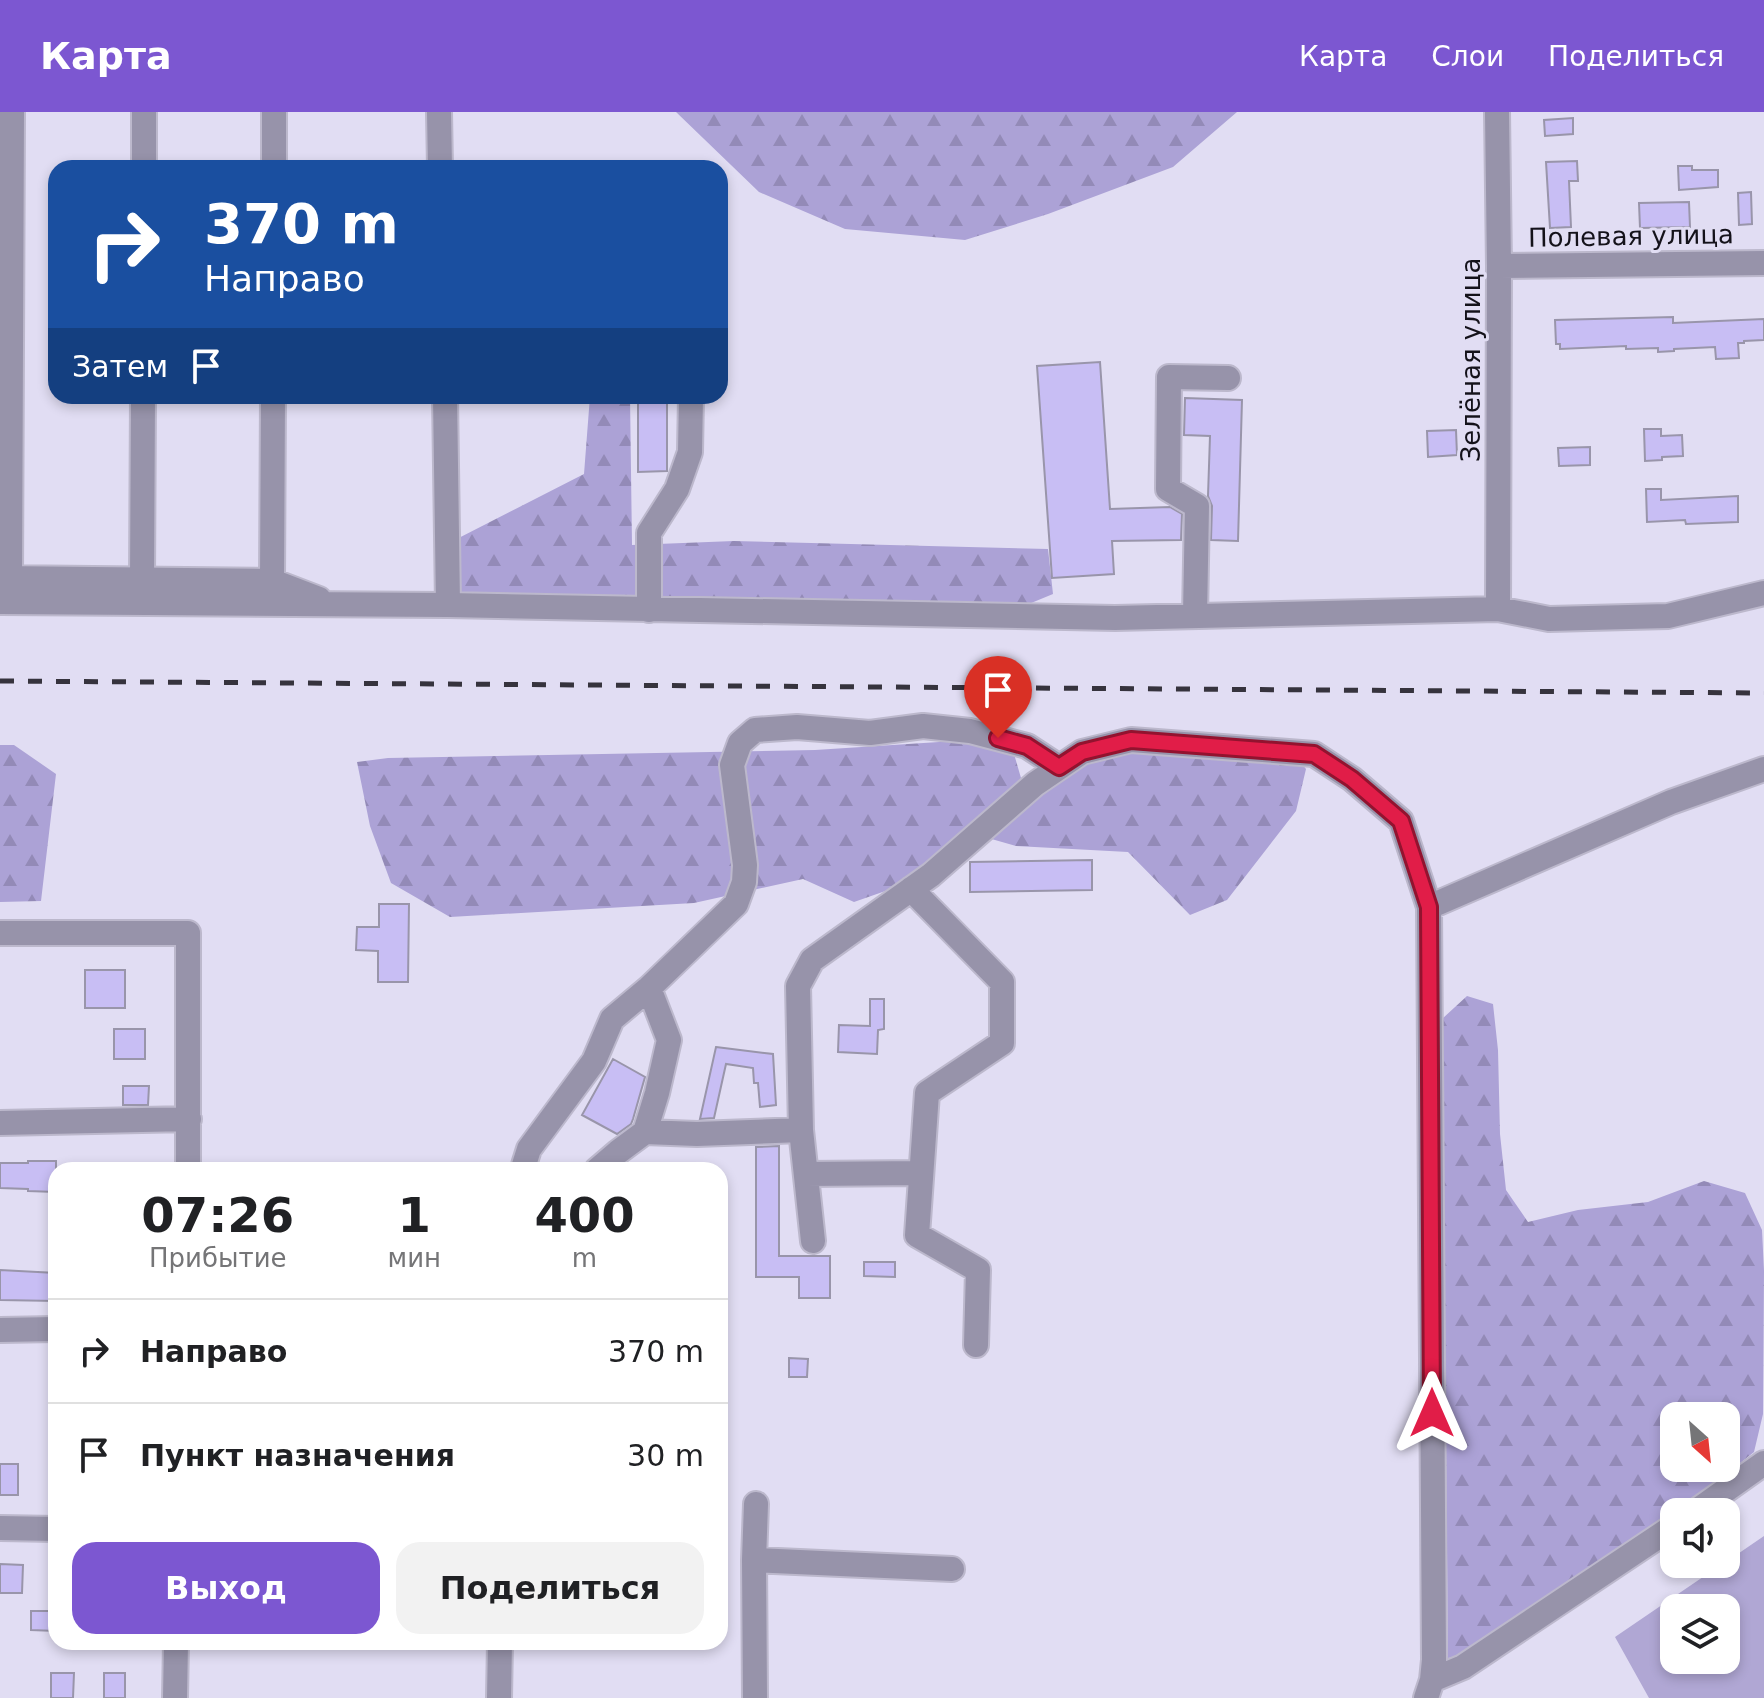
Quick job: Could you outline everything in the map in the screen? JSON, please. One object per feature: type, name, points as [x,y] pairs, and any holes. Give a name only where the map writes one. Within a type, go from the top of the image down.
[{"type":"street","points":[[12,112],[5,578],[272,581],[335,605]]},
{"type":"street","points":[[144,112],[144,160]]},
{"type":"street","points":[[274,112],[274,160]]},
{"type":"street","points":[[439,112],[440,160]]},
{"type":"street","name":"Зелёная улица","points":[[1497,112],[1498,609]]},
{"type":"street","name":"Полевая улица","points":[[1499,266],[1764,263]]},
{"type":"street","points":[[1195,616],[1197,506],[1168,489],[1169,377],[1228,378]]},
{"type":"street","points":[[142,581],[143,404]]},
{"type":"street","points":[[272,581],[273,404]]},
{"type":"street","points":[[445,404],[448,605]]},
{"type":"street","points":[[649,610],[649,533],[677,489],[690,452],[691,404]]},
{"type":"street","points":[[0,602],[448,605],[1115,618],[1498,609],[1549,619],[1668,616],[1764,593]]},
{"type":"street","points":[[525,1162],[529,1149],[594,1061],[612,1019],[649,988],[736,904],[744,882],[745,865],[732,765],[740,743],[755,730],[797,727],[870,733],[923,726],[970,731],[1027,746],[1059,767]]},
{"type":"street","points":[[813,1241],[801,1130],[798,986],[812,960],[931,875],[1035,784],[1082,752],[1131,740],[1314,754],[1352,779],[1401,821],[1429,907],[1434,1660],[1429,1689]]},
{"type":"street","points":[[1429,907],[1671,802],[1764,769]]},
{"type":"street","points":[[911,889],[1002,982],[1002,1043],[927,1093],[921,1173],[917,1235],[978,1270],[976,1345]]},
{"type":"street","points":[[0,933],[188,933],[188,1162]]},
{"type":"street","points":[[606,1162],[645,1132],[657,1093],[669,1040],[649,988]]},
{"type":"street","points":[[0,1123],[189,1119]]},
{"type":"street","points":[[645,1132],[697,1134],[801,1130]]},
{"type":"street","points":[[806,1174],[921,1173]]},
{"type":"street","points":[[0,1330],[48,1329]]},
{"type":"street","points":[[1715,1498],[1764,1463]]},
{"type":"street","points":[[755,1698],[756,1504]]},
{"type":"street","points":[[0,1528],[48,1529]]},
{"type":"street","points":[[1429,1689],[1660,1535]]},
{"type":"street","points":[[754,1560],[952,1569]]},
{"type":"street","points":[[175,1698],[176,1650]]},
{"type":"street","points":[[499,1698],[500,1650]]},
{"type":"green space","points":[[676,112],[1237,112],[1173,167],[1048,214],[965,240],[845,229],[759,192]]},
{"type":"green space","points":[[589,404],[630,404],[632,545],[734,541],[1048,549],[1053,594],[997,617],[462,600],[446,582],[445,545],[584,474]]},
{"type":"green space","points":[[970,740],[1012,747],[1021,778],[998,804],[894,888],[854,902],[803,879],[694,903],[450,917],[391,883],[370,826],[357,762],[388,758],[815,750]]},
{"type":"green space","points":[[1286,744],[1306,769],[1296,811],[1227,900],[1190,915],[1128,852],[1016,846],[988,838],[1100,746]]},
{"type":"green space","points":[[0,745],[14,745],[56,774],[41,901],[0,902]]},
{"type":"green space","points":[[1467,996],[1493,1004],[1506,1190],[1528,1222],[1578,1210],[1648,1202],[1704,1181],[1745,1193],[1762,1230],[1763,1414],[1754,1452],[1740,1463],[1740,1402],[1660,1402],[1660,1482],[1716,1482],[1696,1498],[1660,1498],[1660,1526],[1471,1655],[1448,1658],[1442,1019]]},
{"type":"shaded area","points":[[1764,1536],[1764,1698],[1649,1698],[1615,1637],[1660,1606],[1660,1674],[1740,1674],[1740,1594],[1678,1594],[1701,1578],[1740,1578],[1740,1552]]},
{"type":"building","points":[[1573,118],[1573,134],[1545,136],[1544,120]]},
{"type":"building","points":[[1577,161],[1578,181],[1569,181],[1571,227],[1550,228],[1546,162]]},
{"type":"building","points":[[1678,166],[1692,166],[1692,170],[1718,170],[1718,187],[1679,190]]},
{"type":"building","points":[[1751,192],[1752,224],[1739,225],[1738,193]]},
{"type":"building","points":[[1689,202],[1690,227],[1640,228],[1639,203]]},
{"type":"building","points":[[1673,317],[1673,323],[1764,319],[1764,340],[1738,343],[1739,358],[1716,359],[1715,347],[1658,352],[1658,348],[1626,349],[1626,346],[1560,349],[1560,344],[1556,344],[1555,320]]},
{"type":"building","points":[[1100,362],[1110,509],[1170,507],[1182,514],[1181,540],[1112,541],[1114,574],[1052,578],[1037,366]]},
{"type":"building","points":[[1185,398],[1242,400],[1238,541],[1211,540],[1212,506],[1208,496],[1210,436],[1184,435]]},
{"type":"building","points":[[638,404],[667,404],[667,471],[638,472]]},
{"type":"building","points":[[1644,429],[1661,429],[1661,436],[1682,435],[1683,456],[1645,461]]},
{"type":"building","points":[[1456,430],[1457,455],[1428,457],[1427,431]]},
{"type":"building","points":[[1590,447],[1590,465],[1559,466],[1558,448]]},
{"type":"building","points":[[1646,489],[1661,489],[1661,500],[1738,496],[1738,522],[1647,522]]},
{"type":"building","points":[[1092,860],[1092,890],[970,892],[970,862]]},
{"type":"building","points":[[379,904],[409,904],[408,982],[378,982],[378,951],[356,950],[357,927],[379,927]]},
{"type":"building","points":[[85,970],[125,970],[125,1008],[85,1008]]},
{"type":"building","points":[[870,999],[884,999],[884,1029],[878,1030],[877,1054],[838,1052],[839,1025],[870,1026]]},
{"type":"building","points":[[114,1029],[145,1029],[145,1059],[114,1059]]},
{"type":"building","points":[[716,1047],[773,1054],[776,1105],[760,1107],[753,1068],[726,1064],[714,1118],[700,1119]]},
{"type":"building","points":[[613,1059],[645,1077],[631,1124],[617,1134],[582,1115]]},
{"type":"building","points":[[123,1086],[149,1086],[148,1105],[123,1105]]},
{"type":"building","points":[[779,1146],[779,1256],[830,1256],[830,1298],[799,1298],[799,1277],[756,1277],[756,1147]]},
{"type":"building","points":[[56,1161],[48,1162],[48,1192],[0,1188],[0,1163]]},
{"type":"building","points":[[864,1262],[895,1262],[895,1277],[864,1276]]},
{"type":"building","points":[[0,1270],[48,1273],[48,1301],[0,1300]]},
{"type":"building","points":[[789,1358],[808,1359],[807,1377],[789,1377]]},
{"type":"building","points":[[0,1464],[18,1464],[18,1495],[0,1495]]},
{"type":"building","points":[[0,1564],[23,1565],[22,1593],[0,1593]]},
{"type":"building","points":[[31,1611],[48,1611],[48,1631],[31,1630]]},
{"type":"building","points":[[51,1673],[74,1673],[73,1698],[51,1698]]},
{"type":"building","points":[[104,1673],[125,1673],[125,1698],[104,1698]]},
{"type":"railway","points":[[0,681],[1764,693]]},
{"type":"route","points":[[998,738],[1027,746],[1059,767],[1082,752],[1131,740],[1314,754],[1352,779],[1401,821],[1429,907],[1432,1413]]}]
